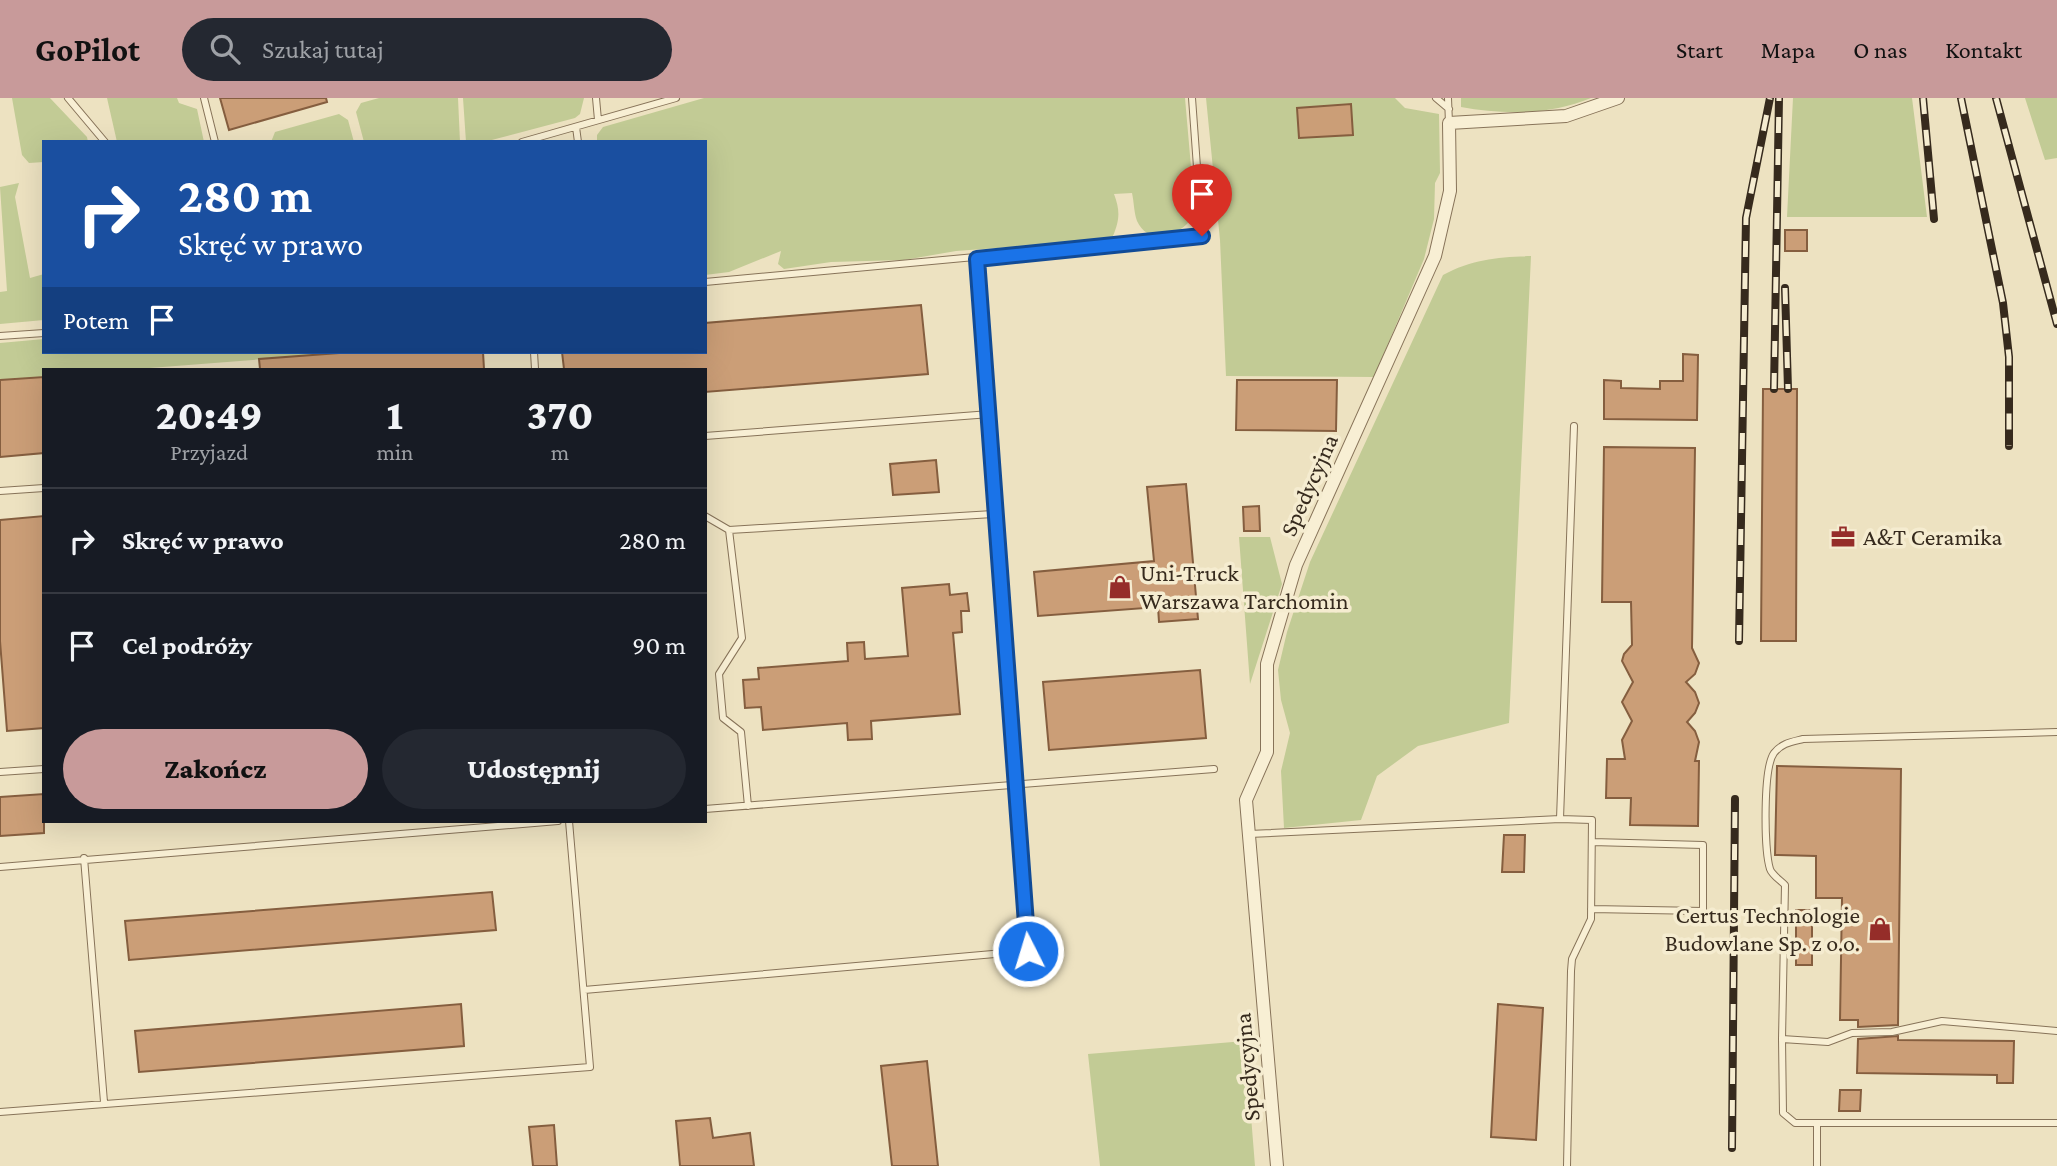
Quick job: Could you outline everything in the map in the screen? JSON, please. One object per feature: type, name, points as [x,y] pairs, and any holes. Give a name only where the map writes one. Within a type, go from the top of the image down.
[{"type":"street","points":[[1449,123],[1566,116],[1618,98]]},
{"type":"street","name":"Spedycyjna","points":[[1277,1166],[1246,800],[1267,752],[1267,664],[1296,565],[1435,256],[1450,191],[1449,123]]},
{"type":"lane","points":[[68,98],[104,140]]},
{"type":"lane","points":[[204,98],[214,140]]},
{"type":"lane","points":[[596,98],[598,120]]},
{"type":"lane","points":[[529,140],[676,98]]},
{"type":"lane","points":[[707,282],[977,259],[1202,236],[1192,98]]},
{"type":"lane","points":[[1436,98],[1449,109]]},
{"type":"lane","points":[[1448,98],[1449,123]]},
{"type":"lane","points":[[576,127],[578,140]]},
{"type":"lane","points":[[584,990],[1028,951],[993,514],[990,414],[977,259]]},
{"type":"lane","points":[[0,336],[42,333]]},
{"type":"lane","points":[[707,436],[990,414]]},
{"type":"lane","points":[[1560,819],[1574,426]]},
{"type":"lane","points":[[0,491],[42,488]]},
{"type":"lane","points":[[707,517],[729,530],[993,514]]},
{"type":"lane","points":[[729,530],[742,638],[719,674],[723,718],[741,732],[748,806]]},
{"type":"lane","points":[[2057,732],[1803,739],[1782,745],[1772,756],[1768,774],[1767,852],[1771,872],[1785,885],[1783,1113],[1795,1123],[2057,1123]]},
{"type":"lane","points":[[0,772],[42,769]]},
{"type":"lane","points":[[707,809],[1214,769]]},
{"type":"lane","points":[[1247,835],[1560,819],[1592,820],[1591,919],[1572,959],[1571,971],[1567,1166]]},
{"type":"lane","points":[[0,867],[532,823]]},
{"type":"lane","points":[[0,1112],[590,1067],[569,823]]},
{"type":"lane","points":[[1591,909],[1703,911],[1703,845],[1592,842]]},
{"type":"lane","points":[[84,858],[104,1102]]},
{"type":"lane","points":[[1782,1040],[1828,1042],[1852,1033],[1892,1032],[1942,1021],[2057,1031]]},
{"type":"lane","points":[[1817,1123],[1817,1166]]},
{"type":"green space","points":[[12,98],[50,98],[87,137],[88,140],[42,140],[42,162],[29,163],[22,155]]},
{"type":"green space","points":[[107,98],[177,98],[179,103],[197,109],[204,140],[117,140]]},
{"type":"green space","points":[[379,98],[458,98],[460,140],[363,140],[356,112],[361,103]]},
{"type":"green space","points":[[463,98],[584,98],[580,114],[575,118],[492,140],[466,140]]},
{"type":"green space","points":[[704,98],[1185,98],[1195,213],[1184,227],[1176,232],[1150,235],[1137,221],[1132,193],[1114,194],[1118,210],[1117,225],[1113,236],[1104,240],[956,251],[904,260],[831,262],[784,269],[778,264],[781,251],[729,272],[707,275],[707,140],[597,140],[603,127]]},
{"type":"green space","points":[[1206,98],[1395,98],[1405,108],[1439,114],[1440,173],[1435,183],[1434,219],[1424,259],[1374,377],[1226,376],[1220,240]]},
{"type":"green space","points":[[1461,98],[1591,98],[1560,108],[1510,112],[1461,107]]},
{"type":"green space","points":[[1793,98],[1912,98],[1927,217],[1787,217]]},
{"type":"green space","points":[[2025,98],[2057,98],[2057,158],[2045,160]]},
{"type":"green space","points":[[339,114],[348,120],[353,140],[272,140],[275,132]]},
{"type":"green space","points":[[19,183],[15,197],[30,278],[42,275],[42,320],[0,324],[0,292],[7,291],[0,187]]},
{"type":"green space","points":[[1531,256],[1509,723],[1418,746],[1377,776],[1361,820],[1284,828],[1281,771],[1290,733],[1281,700],[1278,670],[1287,632],[1310,562],[1443,275],[1464,265],[1486,260]]},
{"type":"green space","points":[[42,339],[42,354],[328,354],[150,368],[42,368],[42,377],[0,380],[0,343]]},
{"type":"green space","points":[[1239,537],[1270,537],[1282,584],[1250,684]]},
{"type":"green space","points":[[1245,1041],[1255,1166],[1100,1166],[1088,1054]]},
{"type":"building","points":[[220,98],[326,98],[327,102],[229,130]]},
{"type":"building","points":[[1351,104],[1353,135],[1299,138],[1297,108]]},
{"type":"building","points":[[1785,230],[1807,230],[1807,251],[1785,251]]},
{"type":"building","points":[[921,305],[928,374],[707,392],[707,368],[564,368],[562,354],[707,354],[707,323]]},
{"type":"building","points":[[326,354],[483,354],[484,368],[260,368],[259,359]]},
{"type":"building","points":[[1683,354],[1698,355],[1697,420],[1604,419],[1604,380],[1621,381],[1621,388],[1660,389],[1660,381],[1683,381]]},
{"type":"building","points":[[42,377],[42,453],[0,457],[0,380]]},
{"type":"building","points":[[1237,380],[1337,380],[1336,431],[1236,430]]},
{"type":"building","points":[[1763,389],[1797,389],[1796,641],[1761,641]]},
{"type":"building","points":[[1604,447],[1695,448],[1692,648],[1699,663],[1695,674],[1686,682],[1695,692],[1699,703],[1687,722],[1695,731],[1699,742],[1695,761],[1699,761],[1698,826],[1630,825],[1631,798],[1606,798],[1607,759],[1625,759],[1622,740],[1632,721],[1622,702],[1633,682],[1622,661],[1632,645],[1631,602],[1602,602]]},
{"type":"building","points":[[936,460],[939,492],[893,495],[890,464]]},
{"type":"building","points":[[1186,484],[1198,619],[1159,622],[1158,607],[1038,616],[1034,572],[1154,561],[1147,487]]},
{"type":"building","points":[[1259,506],[1260,531],[1244,531],[1243,507]]},
{"type":"building","points":[[42,516],[42,728],[7,731],[0,641],[0,520]]},
{"type":"building","points":[[949,584],[950,595],[967,593],[969,611],[961,611],[962,632],[953,633],[960,714],[871,721],[872,739],[848,740],[847,723],[763,730],[761,707],[745,708],[743,680],[759,679],[758,668],[848,661],[847,643],[864,642],[865,659],[908,656],[902,588]]},
{"type":"building","points":[[1200,670],[1206,738],[1049,750],[1043,682]]},
{"type":"building","points":[[1777,766],[1901,769],[1898,1025],[1858,1027],[1858,1020],[1840,1020],[1842,898],[1816,898],[1816,856],[1775,855]]},
{"type":"building","points":[[42,794],[44,833],[0,836],[0,797]]},
{"type":"building","points":[[1504,835],[1525,835],[1524,872],[1502,872]]},
{"type":"building","points":[[492,892],[496,930],[129,960],[125,921]]},
{"type":"building","points":[[1796,910],[1812,910],[1812,965],[1796,965]]},
{"type":"building","points":[[461,1004],[464,1046],[139,1072],[135,1031]]},
{"type":"building","points":[[1498,1004],[1543,1008],[1536,1140],[1491,1137]]},
{"type":"building","points":[[1898,1036],[1898,1040],[2014,1041],[2013,1083],[1997,1083],[1997,1075],[1857,1073],[1858,1039]]},
{"type":"building","points":[[927,1061],[938,1166],[892,1166],[881,1066]]},
{"type":"building","points":[[1840,1090],[1861,1090],[1860,1111],[1839,1111]]},
{"type":"building","points":[[710,1118],[713,1138],[750,1133],[754,1166],[680,1166],[676,1121]]},
{"type":"building","points":[[554,1125],[557,1166],[533,1166],[529,1127]]},
{"type":"railway","points":[[1739,641],[1746,218],[1770,98]]},
{"type":"railway","points":[[1774,389],[1779,98]]},
{"type":"railway","points":[[1923,98],[1934,219]]},
{"type":"railway","points":[[1961,98],[2003,303],[2009,357],[2009,446]]},
{"type":"railway","points":[[1996,98],[2057,324]]},
{"type":"railway","points":[[1785,288],[1788,389]]},
{"type":"railway","points":[[1732,1148],[1735,799]]},
{"type":"place","name":"A&T Ceramika","points":[[1843,537]]},
{"type":"place","name":"Uni-Truck Warszawa Tarchomin","points":[[1120,587]]},
{"type":"place","name":"Certus Technologie Budowlane Sp. z o.o.","points":[[1880,929]]},
{"type":"route","points":[[1028,951],[993,514],[990,414],[977,259],[1202,236]]}]
